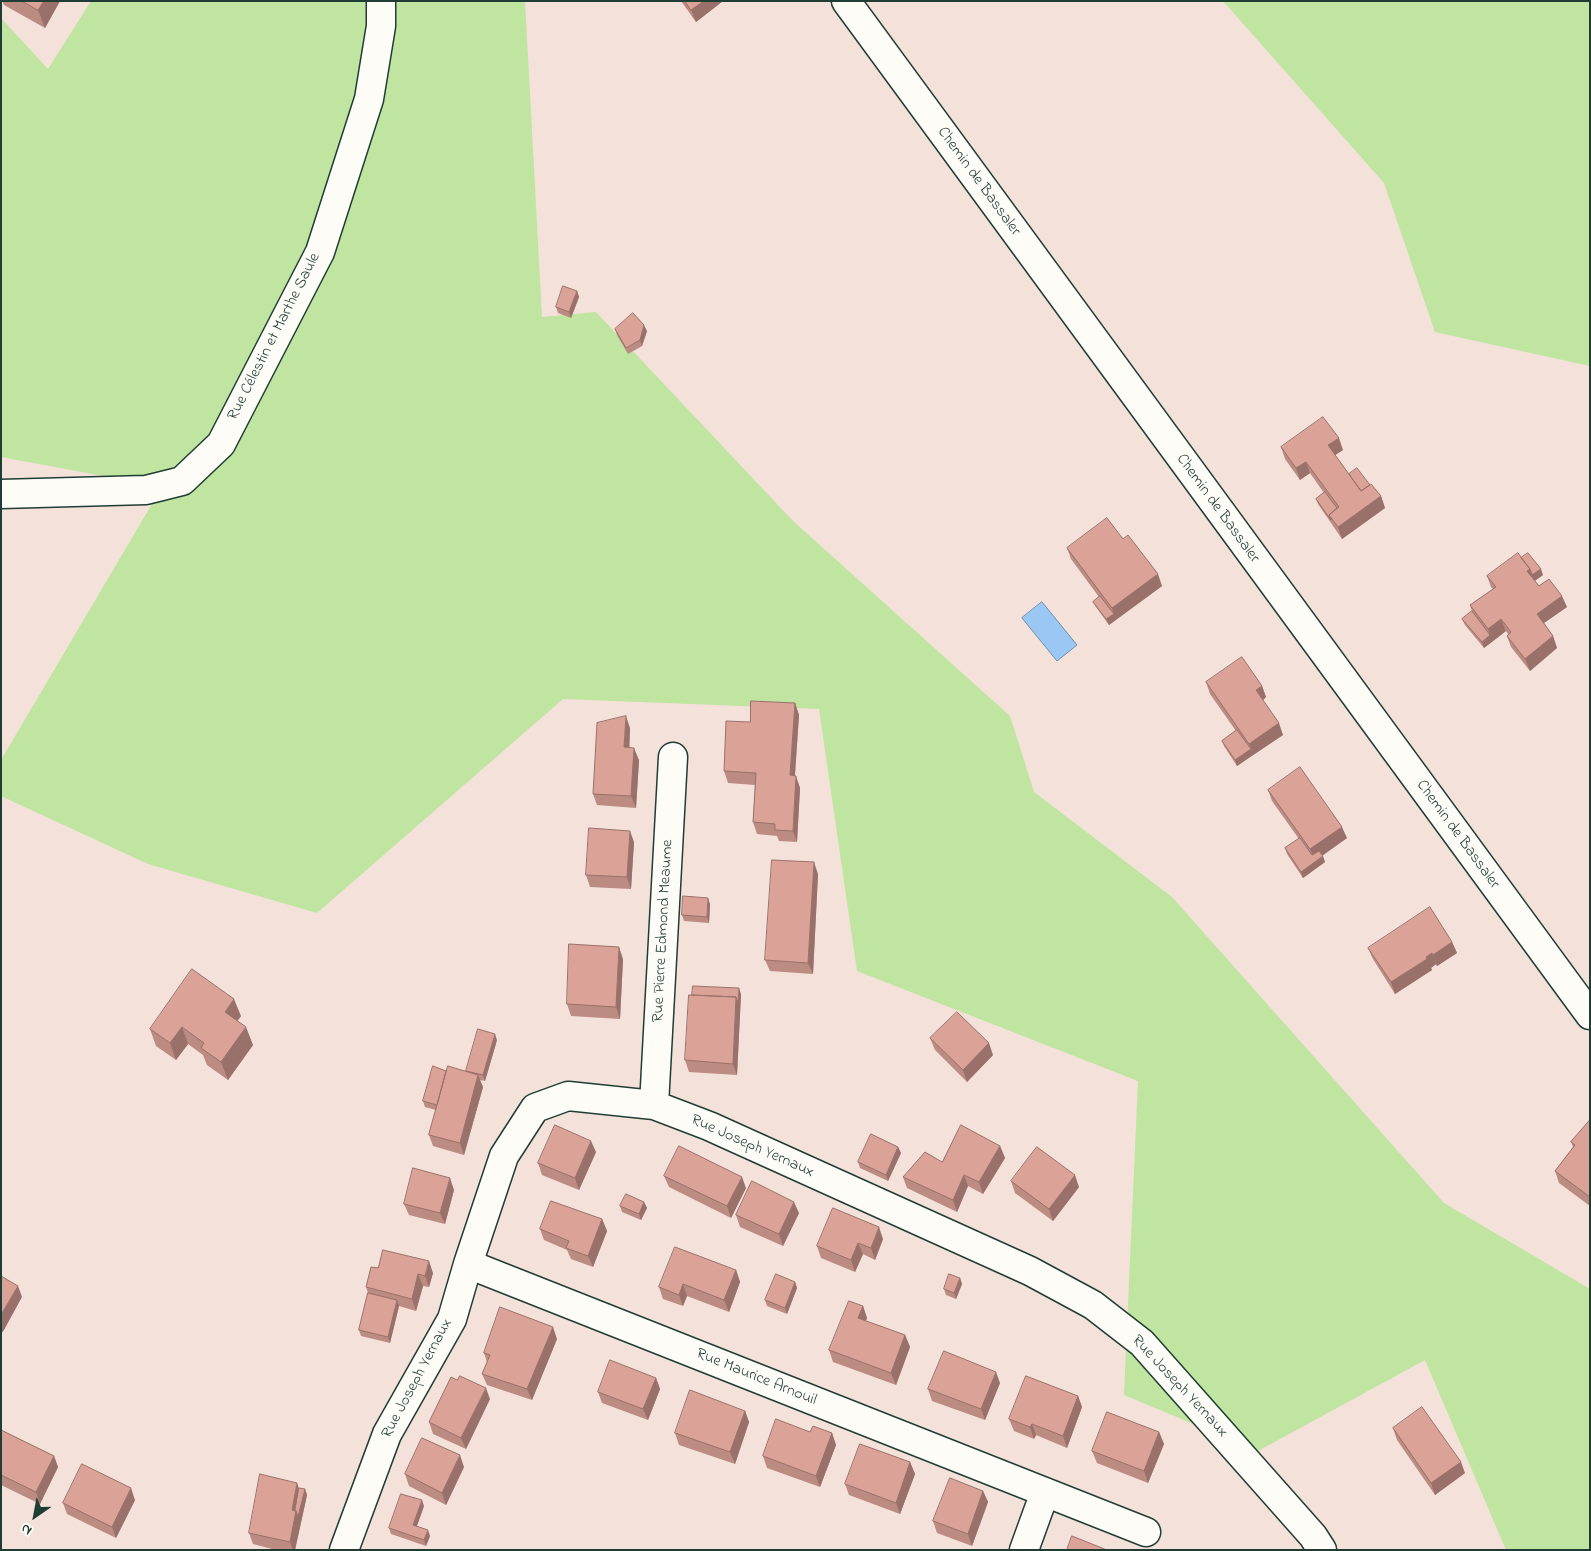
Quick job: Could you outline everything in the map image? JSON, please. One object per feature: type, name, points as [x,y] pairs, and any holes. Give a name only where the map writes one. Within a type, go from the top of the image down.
[{"type":"street","name":"Rue Célestin et Marthe Saule","points":[[1,494],[146,490],[182,481],[221,444],[320,252],[369,99],[381,26],[381,1]]},
{"type":"street","name":"Chemin de Bassaler","points":[[846,1],[1590,1015]]},
{"type":"street","name":"Rue Pierre Edmond Meaume","points":[[654,1105],[673,757]]},
{"type":"street","name":"Rue Joseph Yernaux","points":[[344,1550],[387,1434],[452,1319],[504,1156],[535,1108],[568,1096],[654,1105],[709,1126],[1021,1267],[1092,1305],[1142,1343],[1313,1536],[1322,1550]]},
{"type":"street","name":"Rue Maurice Arnouil","points":[[468,1264],[1146,1532]]},
{"type":"street","points":[[1024,1550],[1044,1492]]},
{"type":"green space","points":[[91,1],[525,1],[542,317],[596,312],[793,521],[1010,716],[1034,792],[1172,897],[1444,1203],[1590,1289],[1590,1550],[1506,1550],[1425,1360],[1258,1451],[1124,1395],[1138,1081],[857,971],[819,709],[563,699],[317,913],[148,864],[1,796],[1,760],[162,487],[1,457],[1,18],[48,69]]},
{"type":"green space","points":[[1223,1],[1590,1],[1590,366],[1435,332],[1384,183]]},
{"type":"water","points":[[1042,602],[1077,645],[1057,661],[1022,618]]},
{"type":"building","points":[[22,1],[44,1],[38,10]]},
{"type":"building","points":[[685,1],[704,1],[691,10]]},
{"type":"building","points":[[563,286],[577,291],[569,312],[556,307]]},
{"type":"building","points":[[633,313],[644,325],[640,340],[626,348],[615,329]]},
{"type":"building","points":[[1323,417],[1339,438],[1328,445],[1361,491],[1371,484],[1381,496],[1338,527],[1329,515],[1339,507],[1306,462],[1296,468],[1281,447]]},
{"type":"building","points":[[1357,468],[1370,485],[1361,491],[1349,474]]},
{"type":"building","points":[[1325,492],[1337,508],[1329,515],[1331,520],[1316,499]]},
{"type":"building","points":[[1107,518],[1123,539],[1128,535],[1158,574],[1112,608],[1067,548]]},
{"type":"building","points":[[1518,553],[1530,569],[1527,571],[1539,586],[1549,579],[1562,596],[1537,614],[1553,636],[1525,659],[1507,636],[1511,632],[1501,619],[1488,629],[1470,605],[1496,587],[1487,576]]},
{"type":"building","points":[[1528,553],[1541,569],[1532,575],[1530,569],[1521,558]]},
{"type":"building","points":[[1100,596],[1114,614],[1106,619],[1093,602]]},
{"type":"building","points":[[1472,611],[1490,635],[1482,642],[1462,619]]},
{"type":"building","points":[[1242,657],[1262,686],[1256,690],[1279,723],[1249,744],[1206,682]]},
{"type":"building","points":[[751,701],[795,703],[790,775],[796,776],[793,831],[775,830],[775,824],[753,822],[756,773],[724,771],[726,721],[750,722]]},
{"type":"building","points":[[626,716],[624,747],[634,748],[631,796],[593,794],[597,723]]},
{"type":"building","points":[[1237,730],[1251,749],[1235,760],[1222,741]]},
{"type":"building","points":[[1300,767],[1342,827],[1310,849],[1268,790]]},
{"type":"building","points":[[589,828],[630,831],[627,877],[586,875]]},
{"type":"building","points":[[1300,838],[1312,855],[1319,851],[1323,856],[1301,872],[1285,848]]},
{"type":"building","points":[[772,860],[814,862],[808,963],[765,960]]},
{"type":"building","points":[[683,896],[708,898],[707,917],[682,915]]},
{"type":"building","points":[[1430,907],[1452,942],[1433,955],[1432,953],[1426,957],[1427,959],[1391,982],[1368,948]]},
{"type":"building","points":[[569,944],[619,947],[616,1007],[567,1004]]},
{"type":"building","points":[[192,969],[234,999],[225,1012],[246,1027],[221,1062],[201,1048],[204,1043],[182,1027],[170,1043],[150,1029]]},
{"type":"building","points":[[693,986],[739,988],[738,1003],[736,997],[692,995]]},
{"type":"building","points":[[689,995],[736,997],[733,1064],[685,1060]]},
{"type":"building","points":[[957,1012],[989,1043],[963,1070],[930,1038]]},
{"type":"building","points":[[478,1029],[495,1034],[483,1075],[466,1071]]},
{"type":"building","points":[[433,1066],[446,1071],[437,1105],[423,1101]]},
{"type":"building","points":[[448,1066],[478,1075],[460,1143],[429,1135]]},
{"type":"building","points":[[1590,1120],[1590,1197],[1555,1171],[1575,1145],[1571,1142]]},
{"type":"building","points":[[555,1125],[591,1141],[575,1178],[538,1163]]},
{"type":"building","points":[[961,1125],[1000,1146],[979,1182],[964,1175],[953,1200],[903,1177],[925,1152],[942,1162]]},
{"type":"building","points":[[871,1134],[898,1147],[886,1175],[858,1162]]},
{"type":"building","points":[[679,1146],[742,1177],[727,1206],[664,1176]]},
{"type":"building","points":[[1037,1147],[1075,1175],[1049,1209],[1011,1181]]},
{"type":"building","points":[[413,1168],[450,1178],[440,1213],[404,1204]]},
{"type":"building","points":[[752,1181],[794,1202],[779,1234],[736,1215]]},
{"type":"building","points":[[626,1194],[644,1202],[639,1214],[620,1206]]},
{"type":"building","points":[[551,1201],[602,1219],[588,1256],[566,1248],[569,1241],[540,1229]]},
{"type":"building","points":[[833,1208],[879,1227],[871,1248],[858,1243],[851,1260],[817,1246]]},
{"type":"building","points":[[675,1247],[736,1270],[724,1300],[683,1284],[679,1295],[659,1287]]},
{"type":"building","points":[[383,1250],[429,1261],[425,1276],[418,1274],[412,1299],[366,1287],[371,1267],[378,1268]]},
{"type":"building","points":[[776,1274],[795,1282],[785,1308],[765,1300]]},
{"type":"building","points":[[949,1274],[960,1278],[954,1293],[944,1289]]},
{"type":"building","points":[[1,1276],[18,1286],[1,1315]]},
{"type":"building","points":[[368,1293],[397,1300],[388,1337],[359,1330]]},
{"type":"building","points":[[849,1301],[863,1306],[858,1318],[905,1335],[891,1373],[829,1350]]},
{"type":"building","points":[[500,1307],[553,1327],[527,1389],[482,1374],[490,1355],[484,1353]]},
{"type":"building","points":[[944,1351],[996,1372],[981,1409],[928,1389]]},
{"type":"building","points":[[610,1360],[656,1378],[643,1409],[598,1392]]},
{"type":"building","points":[[460,1376],[486,1388],[461,1438],[429,1422],[451,1377],[457,1380]]},
{"type":"building","points":[[1026,1376],[1078,1396],[1063,1436],[1032,1424],[1030,1427],[1009,1419]]},
{"type":"building","points":[[690,1390],[745,1411],[730,1452],[675,1433]]},
{"type":"building","points":[[1422,1407],[1461,1462],[1431,1483],[1393,1428]]},
{"type":"building","points":[[1107,1412],[1159,1432],[1144,1471],[1092,1451]]},
{"type":"building","points":[[776,1419],[810,1432],[813,1426],[832,1433],[816,1476],[763,1456]]},
{"type":"building","points":[[1,1430],[54,1456],[36,1492],[1,1475]]},
{"type":"building","points":[[422,1438],[460,1455],[442,1493],[405,1474]]},
{"type":"building","points":[[860,1444],[910,1462],[896,1503],[845,1484]]},
{"type":"building","points":[[82,1464],[131,1488],[112,1527],[63,1503]]},
{"type":"building","points":[[260,1474],[297,1483],[292,1510],[296,1511],[290,1542],[249,1533]]},
{"type":"building","points":[[950,1478],[983,1491],[968,1534],[933,1521]]},
{"type":"building","points":[[299,1488],[305,1489],[298,1517],[295,1511]]},
{"type":"building","points":[[401,1494],[422,1500],[413,1525],[428,1530],[424,1540],[389,1528]]},
{"type":"building","points":[[1072,1536],[1107,1550],[1067,1550]]}]
